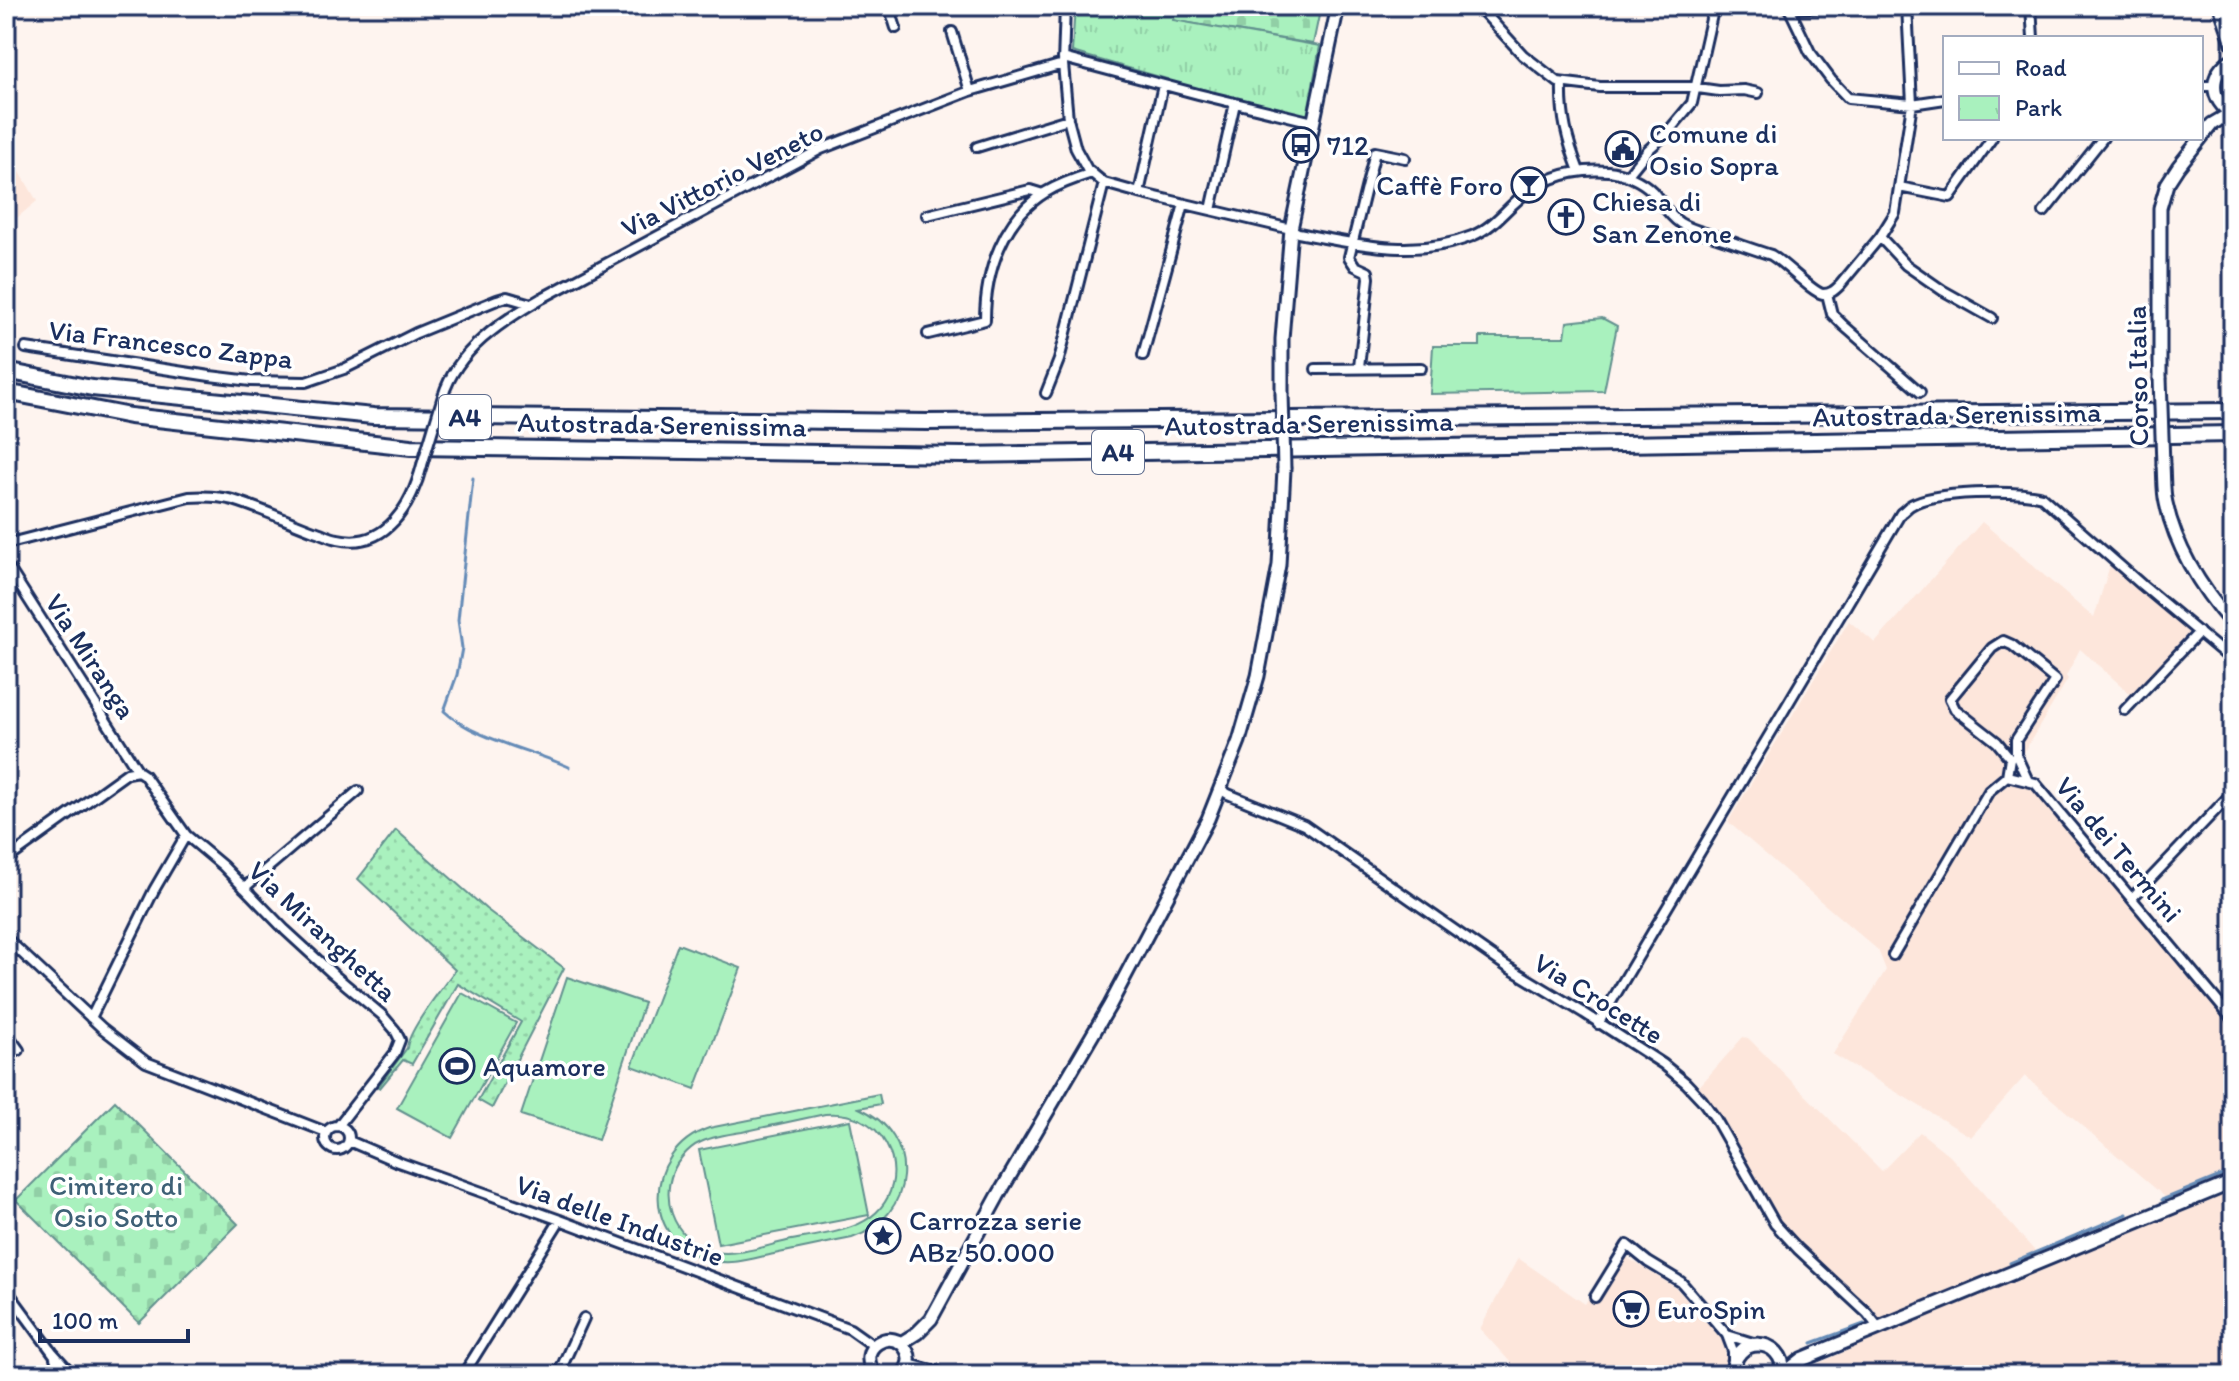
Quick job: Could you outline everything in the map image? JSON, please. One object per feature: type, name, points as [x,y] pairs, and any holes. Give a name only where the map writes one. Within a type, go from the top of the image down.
[{"type":"highway","name":"Autostrada Serenissima","points":[[6,371],[92,388],[373,416],[927,422],[2233,411]]},
{"type":"highway","name":"Autostrada Serenissima","points":[[6,392],[130,416],[427,447],[962,455],[2233,434]]},
{"type":"main road","points":[[1784,1374],[1803,1359],[2233,1182]]},
{"type":"main road","points":[[1732,1372],[1740,1352],[1752,1345],[1765,1345],[1779,1355],[1784,1374]]},
{"type":"main road","points":[[1779,1355],[1803,1359]]},
{"type":"street","points":[[889,6],[896,28]]},
{"type":"street","points":[[1065,6],[1063,61],[1068,119],[1076,149],[1087,169],[1104,183],[1298,233],[1352,244],[1417,249],[1474,236],[1498,220],[1526,192],[1560,175],[1579,171],[1610,171],[1627,176],[1650,190],[1669,215],[1687,227],[1771,255],[1812,288],[1827,294],[1840,285],[1880,237],[1895,213],[1912,104],[1907,6]]},
{"type":"street","points":[[901,1343],[931,1319],[998,1196],[1110,1005],[1208,819],[1239,741],[1271,617],[1279,565],[1284,469],[1282,339],[1291,229],[1338,6]]},
{"type":"street","points":[[1478,6],[1523,55],[1558,82],[1600,87],[1696,88],[1758,93]]},
{"type":"street","points":[[1487,14],[1495,6]]},
{"type":"street","points":[[1627,176],[1692,103],[1714,6]]},
{"type":"street","points":[[1851,6],[1788,7],[1810,52],[1848,98],[1912,104],[1943,99]]},
{"type":"street","points":[[2031,6],[2033,36]]},
{"type":"street","points":[[2220,6],[2232,42],[2230,61],[2207,86],[2232,114]]},
{"type":"street","points":[[952,32],[970,91]]},
{"type":"street","points":[[1063,61],[1313,122]]},
{"type":"street","name":"Via Vittorio Veneto","points":[[6,544],[189,497],[208,496],[231,499],[338,540],[367,538],[383,531],[409,503],[416,487],[446,387],[478,343],[506,319],[821,149],[970,91],[1063,61]]},
{"type":"street","points":[[1562,83],[1564,127],[1579,171]]},
{"type":"street","points":[[1139,193],[1163,85]]},
{"type":"street","points":[[1211,210],[1235,103]]},
{"type":"street","name":"Corso Italia","points":[[2203,135],[2212,124],[2219,103]]},
{"type":"street","name":"Corso Italia","points":[[2212,124],[2232,114]]},
{"type":"street","points":[[977,147],[1068,119]]},
{"type":"street","points":[[1899,187],[1950,197],[1991,140]]},
{"type":"street","points":[[2044,212],[2101,140]]},
{"type":"street","name":"Corso Italia","points":[[2199,140],[2167,184],[2160,208],[2163,465],[2166,502],[2180,545],[2201,584],[2233,625]]},
{"type":"street","points":[[1359,367],[1369,278],[1368,272],[1350,262],[1349,257],[1375,152],[1405,158]]},
{"type":"street","points":[[928,334],[985,320],[994,261],[1005,234],[1022,211],[1043,194],[1092,173]]},
{"type":"street","points":[[1046,393],[1059,360],[1104,183]]},
{"type":"street","points":[[927,215],[1030,190],[1043,194]]},
{"type":"street","points":[[1143,355],[1184,204]]},
{"type":"street","points":[[1880,237],[1906,265],[1992,318]]},
{"type":"street","points":[[1827,294],[1832,314],[1920,392]]},
{"type":"street","name":"Via Francesco Zappa","points":[[26,348],[251,381],[306,382],[344,369],[416,333],[497,300],[507,297],[531,304]]},
{"type":"street","points":[[1316,369],[1421,368]]},
{"type":"street","points":[[1598,1024],[1901,513],[1911,505],[1940,496],[2029,493],[2042,497],[2233,661]]},
{"type":"street","name":"Via Miranga","points":[[6,564],[141,773]]},
{"type":"street","points":[[2125,710],[2199,632]]},
{"type":"street","points":[[1893,955],[1989,791],[2007,776],[2010,758],[1997,742],[1955,709],[1950,699],[1992,648],[2003,641],[2055,680],[2016,740],[2016,755],[2028,781]]},
{"type":"street","points":[[6,860],[127,773],[141,773]]},
{"type":"street","name":"Via Miranghetta","points":[[141,773],[186,835],[223,866],[295,939],[395,1030],[400,1040],[395,1053],[338,1126]]},
{"type":"street","name":"Via dei Termini","points":[[2007,776],[2035,783],[2233,1020]]},
{"type":"street","name":"Via Crocette","points":[[1220,789],[1304,825],[1506,966],[1663,1064],[1702,1100],[1715,1118],[1775,1224],[1879,1328]]},
{"type":"street","points":[[244,888],[358,791]]},
{"type":"street","points":[[2132,898],[2233,792]]},
{"type":"street","points":[[91,1018],[154,890],[186,835]]},
{"type":"street","name":"Via delle Industrie","points":[[6,938],[91,1018],[146,1062],[326,1132],[325,1143],[331,1150],[343,1149],[349,1141],[398,1162],[850,1329],[874,1346]]},
{"type":"street","points":[[6,1032],[19,1050]]},
{"type":"street","points":[[326,1132],[338,1126],[347,1131],[349,1141]]},
{"type":"street","points":[[463,1375],[560,1220]]},
{"type":"street","points":[[1595,1297],[1627,1245],[1681,1282],[1727,1335],[1733,1351],[1732,1372]]},
{"type":"street","points":[[6,1289],[73,1375]]},
{"type":"street","points":[[558,1375],[584,1318]]},
{"type":"street","points":[[1727,1335],[1765,1345]]},
{"type":"street","points":[[876,1375],[869,1364],[869,1357],[874,1346],[884,1340],[896,1340],[908,1352],[909,1364],[902,1375]]},
{"type":"street","points":[[53,1353],[60,1375]]},
{"type":"street","points":[[909,1364],[944,1375]]},
{"type":"shaded area","points":[[6,148],[37,201],[6,227]]},
{"type":"shaded area","points":[[1982,522],[2094,618],[2110,565],[2194,633],[2134,697],[2080,649],[2066,676],[2068,679],[2022,755],[2032,786],[2233,1025],[2233,1179],[2172,1203],[2025,1076],[1971,1137],[1833,1054],[1886,970],[1878,950],[1728,822],[1849,621],[1875,643]]},
{"type":"shaded area","points":[[1743,1037],[1748,1038],[1882,1171],[1920,1132],[1949,1155],[2041,1258],[1881,1324],[1813,1259],[1776,1218],[1721,1118],[1697,1089]]},
{"type":"shaded area","points":[[2233,1186],[2233,1375],[1793,1375],[2001,1281]]},
{"type":"shaded area","points":[[1618,1252],[1676,1288],[1723,1341],[1727,1360],[1723,1375],[1522,1375],[1480,1329],[1518,1258],[1585,1304]]},
{"type":"green space","points":[[1075,6],[1175,6],[1173,20],[1320,46],[1307,117],[1167,83],[1167,79],[1072,52]]},
{"type":"green space","points":[[1175,6],[1321,6],[1313,44],[1172,20]]},
{"type":"green space","points":[[1602,318],[1617,326],[1604,391],[1430,394],[1433,346],[1480,346],[1480,337],[1565,337],[1567,322]]},
{"type":"green space","points":[[396,830],[486,909],[564,968],[492,1108],[478,1100],[521,1022],[458,984],[412,1064],[403,1060],[378,1087],[407,1048],[419,1020],[455,970],[358,879]]},
{"type":"green space","points":[[678,944],[741,968],[695,1089],[632,1066]]},
{"type":"green space","points":[[567,977],[644,1003],[598,1140],[521,1115]]},
{"type":"green space","name":"Aquamore","points":[[462,993],[516,1023],[452,1138],[397,1108]]},
{"type":"green space","points":[[879,1094],[881,1104],[859,1108],[879,1120],[893,1137],[901,1155],[903,1175],[899,1195],[889,1213],[873,1227],[852,1238],[729,1262],[690,1253],[673,1238],[663,1220],[659,1199],[661,1177],[671,1157],[686,1140],[709,1128]],"holes":[[[834,1114],[852,1117],[875,1129],[888,1149],[893,1164],[892,1185],[886,1201],[864,1221],[834,1232],[733,1253],[700,1247],[678,1227],[672,1214],[669,1184],[682,1157],[693,1146],[721,1136]]]},
{"type":"green space","name":"Cimitero di Osio Sotto","points":[[115,1101],[238,1224],[139,1323],[16,1200]]},
{"type":"green space","points":[[850,1120],[869,1215],[718,1244],[699,1150]]},
{"type":"waterway","points":[[473,478],[458,620],[462,648],[457,675],[444,711],[487,737],[569,767]]},
{"type":"waterway","points":[[2162,1200],[2225,1174]]},
{"type":"waterway","points":[[2010,1263],[2127,1214]]},
{"type":"waterway","points":[[1812,1343],[1864,1324]]},
{"type":"place","name":"712","points":[[1301,145]]},
{"type":"place","name":"Comune di Osio Sopra","points":[[1623,149]]},
{"type":"place","name":"Caffè Foro","points":[[1529,185]]},
{"type":"place","name":"Chiesa di San Zenone","points":[[1566,217]]},
{"type":"place","name":"Aquamore","points":[[457,1066]]},
{"type":"place","name":"Carrozza serie ABz 50.000","points":[[883,1236]]},
{"type":"place","name":"EuroSpin","points":[[1631,1309]]}]
